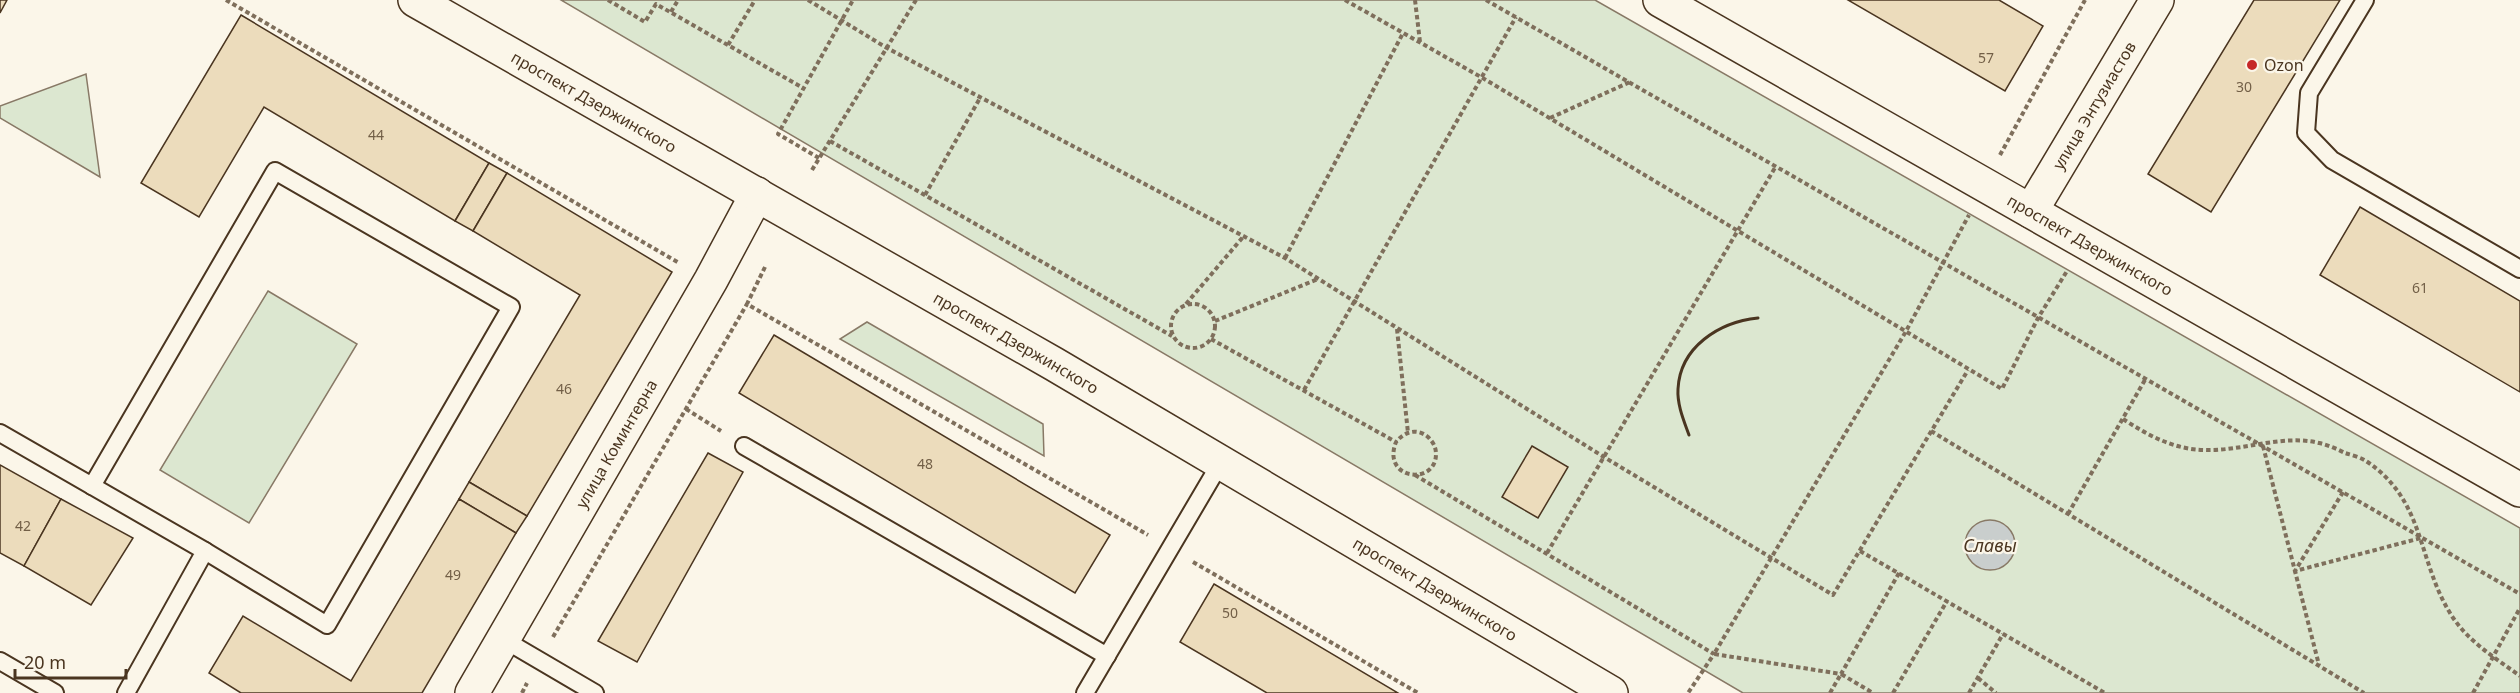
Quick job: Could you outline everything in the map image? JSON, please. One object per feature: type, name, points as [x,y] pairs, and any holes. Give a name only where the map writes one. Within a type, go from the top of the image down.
[{"type":"street","name":"проспект Дзержинского","points":[[415,0],[1221,462],[1611,693]]},
{"type":"street","name":"проспект Дзержинского","points":[[1660,0],[2086,240],[2520,490]]},
{"type":"street","name":"улица Энтузиастов","points":[[2031,211],[2157,0]]},
{"type":"street","name":"улица Коминтерна","points":[[472,693],[711,280],[757,194]]},
{"type":"lane","points":[[2366,0],[2309,93],[2306,133],[2332,160],[2520,269]]},
{"type":"lane","points":[[0,433],[92,486],[205,551],[327,625],[511,307],[275,171],[92,486]]},
{"type":"lane","points":[[744,446],[1107,656]]},
{"type":"lane","points":[[1085,693],[1221,462]]},
{"type":"lane","points":[[126,693],[205,551]]},
{"type":"lane","points":[[503,639],[595,693]]},
{"type":"lane","points":[[0,661],[55,693]]},
{"type":"path","points":[[226,0],[686,268]]},
{"type":"path","points":[[608,0],[645,22],[656,2],[803,88]]},
{"type":"path","points":[[671,12],[678,0]]},
{"type":"path","points":[[728,45],[755,0]]},
{"type":"path","points":[[808,0],[887,48],[1285,258],[1604,457],[1833,595],[1968,370]]},
{"type":"path","points":[[819,158],[778,134],[853,0]]},
{"type":"path","points":[[812,170],[916,0]]},
{"type":"path","points":[[1414,0],[1420,43]]},
{"type":"path","points":[[1486,0],[2520,594]]},
{"type":"path","points":[[1688,693],[1714,654],[1905,333],[1985,185],[2014,124],[2085,0]]},
{"type":"path","points":[[1348,1],[2002,389],[2038,318],[2086,240]]},
{"type":"path","points":[[1304,390],[1516,17]]},
{"type":"path","points":[[1285,258],[1403,33]]},
{"type":"path","points":[[1550,119],[1630,82]]},
{"type":"path","points":[[925,195],[980,98]]},
{"type":"path","points":[[830,141],[1172,336],[1186,348],[1204,345],[1211,339],[1215,330],[1215,321],[1203,306],[1185,304]]},
{"type":"path","points":[[1547,553],[1776,166]]},
{"type":"path","points":[[1172,336],[1172,317],[1244,236]]},
{"type":"path","points":[[539,660],[747,304],[765,267]]},
{"type":"path","points":[[1215,321],[1318,279]]},
{"type":"path","points":[[747,304],[1418,693]]},
{"type":"path","points":[[1397,328],[1408,433]]},
{"type":"path","points":[[1211,339],[1396,442]]},
{"type":"path","points":[[2068,514],[2146,378]]},
{"type":"path","points":[[686,409],[744,446]]},
{"type":"path","points":[[2123,419],[2150,436],[2176,446],[2205,451],[2289,441],[2319,443],[2365,460],[2398,490],[2413,515],[2434,580],[2450,614],[2475,644],[2520,676]]},
{"type":"path","points":[[1931,432],[2364,693]]},
{"type":"path","points":[[1415,476],[1431,467],[1436,458],[1436,448],[1431,439],[1422,433],[1408,433],[1396,442],[1393,450],[1394,463],[1406,474],[1415,476],[1547,553],[1714,654],[1841,674],[1873,693]]},
{"type":"path","points":[[2263,445],[2319,666]]},
{"type":"path","points":[[2295,572],[2343,492]]},
{"type":"path","points":[[2295,572],[2421,537]]},
{"type":"path","points":[[1860,551],[2105,693]]},
{"type":"path","points":[[1830,693],[1899,573]]},
{"type":"path","points":[[1893,693],[1947,601]]},
{"type":"path","points":[[2474,693],[2520,608]]},
{"type":"path","points":[[1969,693],[2003,634]]},
{"type":"path","points":[[1978,678],[1996,693]]},
{"type":"green space","points":[[561,0],[1595,0],[2520,528],[2520,693],[1743,693]]},
{"type":"green space","points":[[86,74],[100,177],[0,118],[0,106]]},
{"type":"green space","points":[[268,291],[357,344],[249,523],[160,470]]},
{"type":"green space","points":[[867,322],[1043,424],[1044,456],[840,339]]},
{"type":"water","name":"Славы","points":[[1990,520],[1999,522],[2010,531],[2015,545],[2013,554],[2004,565],[1990,570],[1981,568],[1970,559],[1965,545],[1967,536],[1976,525]]},
{"type":"building","points":[[0,0],[7,0],[0,13]]},
{"type":"building","points":[[1848,0],[1999,0],[2043,26],[2005,91]]},
{"type":"building","points":[[2254,0],[2340,0],[2211,212],[2148,174]]},
{"type":"building","points":[[241,15],[489,163],[455,221],[264,107],[199,217],[141,183]]},
{"type":"building","points":[[489,163],[507,173],[473,231],[455,221]]},
{"type":"building","points":[[507,173],[672,272],[527,516],[469,482],[580,295],[473,231]]},
{"type":"building","points":[[2360,207],[2520,301],[2520,392],[2320,275]]},
{"type":"building","points":[[774,335],[1110,535],[1075,593],[739,393]]},
{"type":"building","points":[[1532,446],[1568,467],[1538,518],[1502,497]]},
{"type":"building","points":[[708,453],[743,472],[637,662],[598,641]]},
{"type":"building","points":[[0,465],[61,499],[24,566],[0,553]]},
{"type":"building","points":[[469,482],[527,516],[516,533],[459,499]]},
{"type":"building","points":[[61,499],[133,538],[91,605],[24,566]]},
{"type":"building","points":[[459,499],[516,533],[422,693],[241,693],[209,673],[243,616],[351,681]]},
{"type":"building","points":[[1214,584],[1398,693],[1267,693],[1180,642]]},
{"type":"wall","points":[[1689,435],[1681,413],[1678,395],[1680,374],[1686,361],[1694,349],[1716,331],[1743,320],[1758,318]]},
{"type":"place","name":"Ozon","points":[[2252,65]]}]
